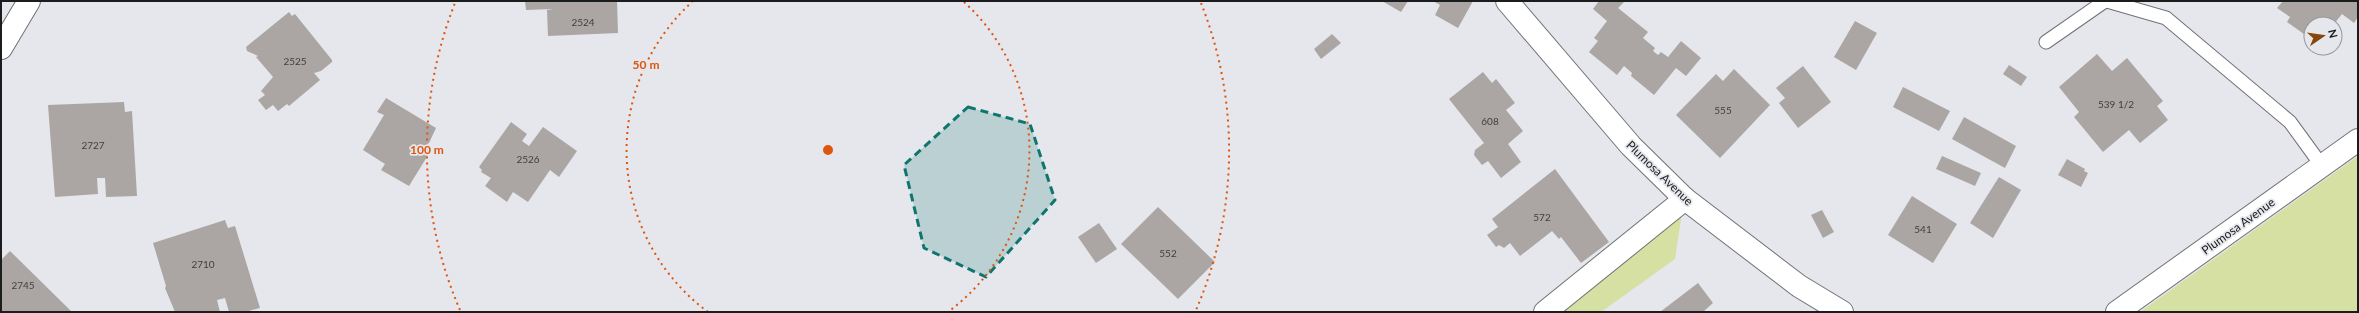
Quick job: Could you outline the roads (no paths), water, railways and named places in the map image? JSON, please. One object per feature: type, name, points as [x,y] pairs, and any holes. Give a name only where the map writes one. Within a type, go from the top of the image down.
[{"type":"street","points":[[1,48],[29,1]]},
{"type":"street","name":"Plumosa Avenue","points":[[1507,1],[1631,146],[1685,199],[1799,286],[1842,312]]},
{"type":"street","name":"Plumosa Avenue","points":[[2117,312],[2358,140]]},
{"type":"street","points":[[1545,312],[1685,199]]},
{"type":"lane","points":[[2046,42],[2106,1],[2166,18],[2290,122],[2322,166]]}]
